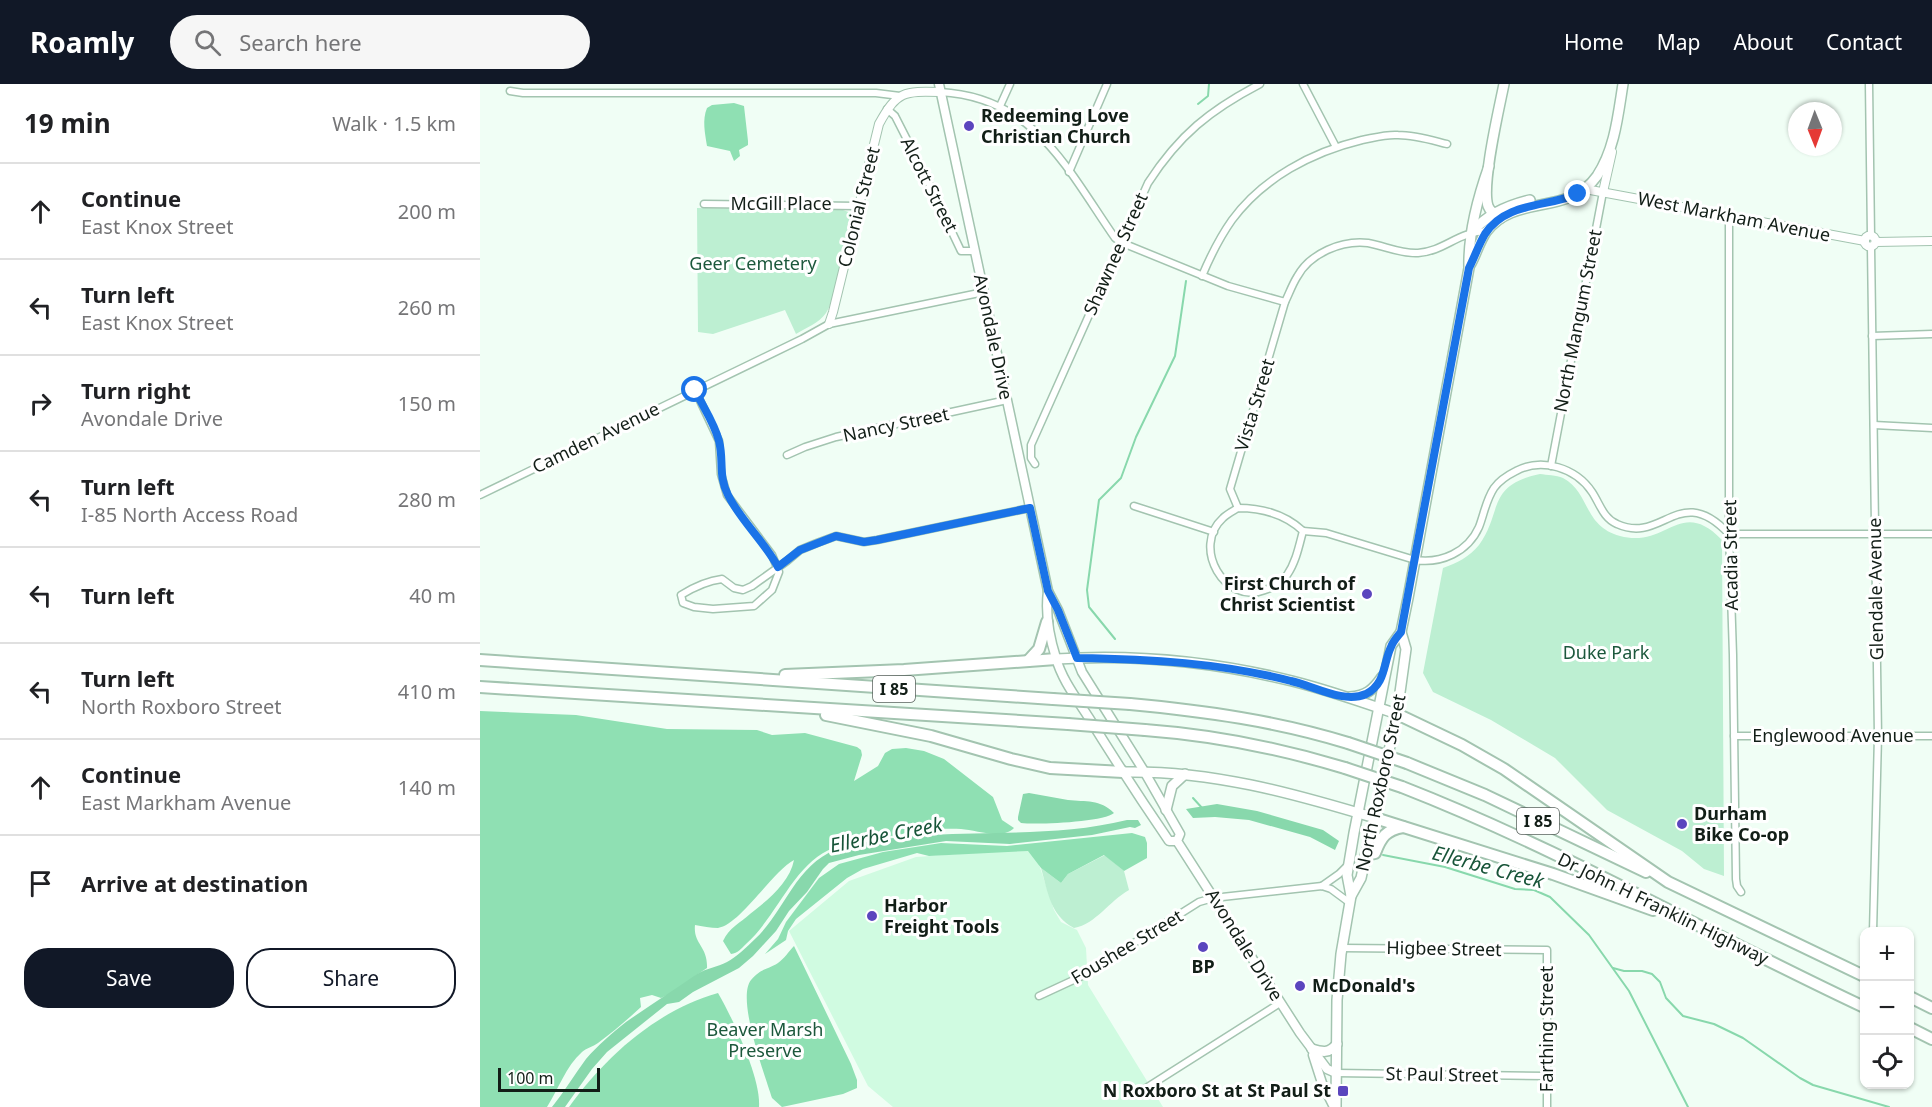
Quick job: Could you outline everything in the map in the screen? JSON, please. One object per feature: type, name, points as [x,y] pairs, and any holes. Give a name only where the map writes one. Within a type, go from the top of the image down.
[{"type":"highway","points":[[1028,661],[1039,649],[1047,622]]},
{"type":"highway","points":[[736,677],[904,670],[1056,659]]},
{"type":"highway","name":"I 85","points":[[480,660],[736,677]]},
{"type":"highway","name":"Dr John H Franklin Highway","points":[[736,677],[1130,704],[1234,716],[1282,725],[1348,743],[1407,763],[1485,795],[1668,882]]},
{"type":"highway","name":"I 85","points":[[480,687],[782,707]]},
{"type":"highway","points":[[782,707],[901,729],[1050,768],[1122,772]]},
{"type":"highway","name":"Dr John H Franklin Highway","points":[[782,707],[1145,730],[1241,742],[1286,751],[1402,787],[1555,855],[1860,1006]]},
{"type":"highway","points":[[1397,714],[1462,745],[1504,769],[1668,882]]},
{"type":"highway","points":[[1375,818],[1553,874],[1702,929]]},
{"type":"highway","points":[[1366,855],[1375,853],[1378,843],[1387,832],[1403,827]]},
{"type":"highway","name":"I 85","points":[[1668,882],[1860,974]]},
{"type":"highway","points":[[1914,1000],[1932,1008]]},
{"type":"highway","points":[[1914,1030],[1932,1039]]},
{"type":"main road","name":"North Roxboro Street","points":[[1497,216],[1487,203],[1489,166],[1504,84]]},
{"type":"main road","name":"North Mangum Street","points":[[1585,189],[1600,171],[1613,142],[1623,84]]},
{"type":"main road","name":"Avondale Drive","points":[[939,88],[1048,591],[1083,672],[1180,834],[1177,841]]},
{"type":"main road","name":"North Roxboro Street","points":[[1335,1107],[1338,987],[1350,900],[1347,875],[1385,672],[1391,646],[1401,632],[1469,268],[1481,187],[1489,166]]},
{"type":"main road","points":[[1473,231],[1480,223],[1497,216],[1517,203],[1585,189]]},
{"type":"main road","points":[[1469,268],[1497,216]]},
{"type":"main road","name":"Avondale Drive","points":[[1048,591],[1045,610],[1047,622],[1056,659],[1065,679],[1122,772],[1169,841],[1177,841]]},
{"type":"main road","name":"North Roxboro Street","points":[[1350,900],[1361,878],[1397,714],[1406,649],[1401,632]]},
{"type":"main road","points":[[1056,659],[1173,661],[1210,665],[1294,681],[1397,714]]},
{"type":"main road","points":[[1346,697],[1370,692],[1385,672]]},
{"type":"main road","points":[[1122,772],[1185,774],[1260,786],[1375,818]]},
{"type":"main road","points":[[1166,810],[1172,786],[1185,774]]},
{"type":"main road","name":"Avondale Drive","points":[[1177,841],[1280,1003],[1327,1069],[1336,1073]]},
{"type":"main road","points":[[1312,1049],[1322,1052],[1332,1050],[1337,1044]]},
{"type":"main road","name":"Avondale Drive","points":[[1312,1049],[1322,1083],[1335,1107]]},
{"type":"street","points":[[1000,106],[1010,84]]},
{"type":"street","points":[[1069,172],[1107,84]]},
{"type":"street","name":"Shawnee Street","points":[[1035,464],[1030,458],[1031,444],[1145,189],[1172,148],[1204,118],[1233,98],[1260,84]]},
{"type":"street","points":[[1303,84],[1336,147]]},
{"type":"street","name":"Glendale Avenue","points":[[1869,84],[1878,736],[1874,927]]},
{"type":"street","points":[[510,91],[523,93],[876,93],[900,96],[939,88],[972,96],[1000,106],[1025,121],[1040,135],[1059,156],[1120,242],[1228,286],[1286,302]]},
{"type":"street","name":"Colonial Street","points":[[829,324],[879,124],[887,109],[900,96]]},
{"type":"street","name":"Alcott Street","points":[[887,109],[895,116],[961,251],[975,251]]},
{"type":"street","points":[[1202,276],[1213,252],[1233,219],[1262,189],[1304,160],[1336,147],[1389,135],[1412,136],[1447,144]]},
{"type":"street","name":"North Mangum Street","points":[[1551,466],[1613,142]]},
{"type":"street","name":"West Markham Avenue","points":[[1585,189],[1870,241],[1932,241]]},
{"type":"street","name":"McGill Place","points":[[704,204],[858,206]]},
{"type":"street","name":"Acadia Street","points":[[1729,216],[1729,534],[1736,879],[1740,892]]},
{"type":"street","points":[[1473,231],[1487,231]]},
{"type":"street","name":"Vista Street","points":[[1238,508],[1230,489],[1286,302],[1298,275],[1311,260],[1341,245],[1353,242],[1368,243],[1417,253],[1432,251],[1473,231]]},
{"type":"street","name":"Camden Avenue","points":[[480,495],[829,324],[984,292]]},
{"type":"street","points":[[1872,336],[1932,334]]},
{"type":"street","points":[[695,390],[719,441],[720,474],[728,495],[772,555],[778,567],[779,576],[772,590],[754,606],[738,609],[694,607],[684,603],[681,595],[708,581],[722,579],[734,588],[743,590],[752,586],[778,567],[800,550],[836,536],[864,542],[1030,508]]},
{"type":"street","name":"Nancy Street","points":[[787,455],[836,438],[1007,400]]},
{"type":"street","points":[[1874,425],[1932,428]]},
{"type":"street","points":[[1303,531],[1295,559],[1284,578],[1274,587],[1255,593],[1230,587],[1221,578],[1211,559],[1214,532],[1223,518],[1238,508],[1251,508],[1291,520],[1303,531],[1326,533],[1415,560],[1431,561],[1457,552],[1470,542],[1497,484],[1514,472],[1534,465],[1563,468],[1582,480],[1592,492],[1603,513],[1620,526],[1646,527],[1673,515],[1689,512],[1711,517],[1729,534],[1932,534]]},
{"type":"street","points":[[1134,506],[1214,532]]},
{"type":"street","name":"Englewood Avenue","points":[[1734,736],[1932,736]]},
{"type":"street","points":[[1322,886],[1350,863]]},
{"type":"street","points":[[1322,886],[1350,900]]},
{"type":"street","name":"Foushee Street","points":[[1039,996],[1080,977],[1199,902],[1213,897],[1322,886]]},
{"type":"street","name":"Higbee Street","points":[[1342,948],[1547,950]]},
{"type":"street","name":"Farthing Street","points":[[1547,950],[1547,1107]]},
{"type":"street","points":[[1146,1088],[1280,1003]]},
{"type":"street","name":"St Paul Street","points":[[1336,1073],[1547,1076]]},
{"type":"shaded area","points":[[1023,794],[1098,803],[1114,813],[1084,821],[1021,823],[1018,817]]},
{"type":"shaded area","points":[[1217,804],[1257,811],[1323,830],[1339,841],[1335,850],[1310,837],[1249,820],[1193,818],[1186,809]]},
{"type":"shaded area","points":[[1138,820],[1141,825],[1092,835],[1010,844],[946,841],[859,855],[829,863],[789,911],[776,931],[753,956],[739,968],[679,1002],[667,1004],[607,1052],[565,1107],[552,1107],[586,1059],[616,1030],[697,974],[727,962],[749,945],[776,914],[803,874],[828,853],[844,847],[879,840],[914,836],[1057,831]]},
{"type":"shaded area","points":[[1034,849],[1054,910],[1061,922],[1077,930],[1086,948],[1088,985],[1163,1107],[893,1107],[868,1086],[789,931],[849,881],[916,857]]},
{"type":"green space","points":[[734,103],[744,106],[748,145],[739,150],[740,156],[734,161],[730,151],[707,146],[704,122],[707,108],[712,105]]},
{"type":"green space","name":"Geer Cemetery","points":[[697,208],[843,210],[851,213],[834,294],[823,317],[796,334],[785,310],[713,334],[698,332]]},
{"type":"green space","name":"Duke Park","points":[[1540,474],[1560,477],[1572,484],[1599,525],[1620,536],[1636,538],[1650,536],[1673,526],[1695,523],[1707,528],[1722,540],[1724,876],[1704,869],[1682,851],[1607,810],[1555,758],[1491,720],[1433,692],[1423,673],[1443,568],[1462,559],[1479,545],[1498,501],[1511,485]]},
{"type":"green space","points":[[480,711],[576,715],[667,729],[757,730],[772,735],[805,733],[861,750],[862,755],[854,781],[878,766],[885,753],[892,749],[906,748],[924,751],[944,759],[993,797],[1002,820],[1014,828],[1009,832],[996,834],[961,829],[929,830],[850,843],[834,848],[820,855],[808,865],[757,933],[739,951],[731,954],[723,941],[725,936],[777,890],[788,876],[794,860],[785,866],[727,925],[718,928],[695,925],[696,937],[705,955],[707,968],[695,976],[688,985],[661,998],[652,995],[640,998],[641,1007],[609,1035],[576,1058],[547,1107],[480,1107]]},
{"type":"green space","points":[[1132,833],[1145,837],[1147,858],[1124,871],[1104,855],[1068,874],[1061,883],[1041,868],[1028,851],[929,856],[917,853],[863,869],[847,878],[796,919],[788,931],[786,940],[765,954],[778,939],[786,922],[819,878],[839,864],[883,852],[941,843],[1007,846]]},
{"type":"green space","points":[[1105,855],[1124,871],[1129,890],[1089,922],[1074,928],[1066,923],[1055,910],[1041,868],[1061,883],[1068,874]]},
{"type":"green space","name":"Beaver Marsh Preserve","points":[[794,946],[851,1064],[857,1080],[857,1088],[843,1094],[782,1107],[772,1098],[758,1056],[749,1020],[747,990],[755,976],[780,961]]},
{"type":"green space","points":[[718,993],[751,1065],[756,1081],[759,1107],[569,1107],[599,1070],[634,1038],[674,1011]]},
{"type":"waterway","points":[[1198,104],[1208,96],[1209,84]]},
{"type":"waterway","points":[[1115,639],[1089,607],[1087,590],[1099,500],[1121,478],[1136,437],[1175,356],[1186,281]]},
{"type":"waterway","points":[[1193,798],[1203,809]]},
{"type":"waterway","name":"Ellerbe Creek","points":[[1383,855],[1445,867],[1515,889],[1534,890],[1550,897],[1589,935],[1629,991],[1688,1107]]},
{"type":"waterway","points":[[1613,968],[1652,974],[1660,982],[1666,998],[1683,1016],[1714,1024],[1743,1038],[1813,1085],[1889,1107]]},
{"type":"place","name":"Redeeming Love Christian Church","points":[[969,126]]},
{"type":"place","name":"First Church of Christ Scientist","points":[[1367,594]]},
{"type":"place","name":"Durham Bike Co-op","points":[[1682,824]]},
{"type":"place","name":"Harbor Freight Tools","points":[[872,916]]},
{"type":"place","name":"BP","points":[[1203,947]]},
{"type":"place","name":"McDonald's","points":[[1300,986]]},
{"type":"place","name":"N Roxboro St at St Paul St","points":[[1343,1091]]},
{"type":"route","points":[[695,390],[719,441],[720,474],[723,485],[734,506],[772,555],[778,567],[800,550],[836,536],[864,542],[1030,508],[1048,591],[1077,658],[1173,661],[1210,665],[1294,681],[1346,697],[1365,695],[1375,688],[1385,672],[1391,646],[1401,632],[1469,268],[1487,231],[1501,218],[1516,210],[1557,202],[1578,194]]}]
